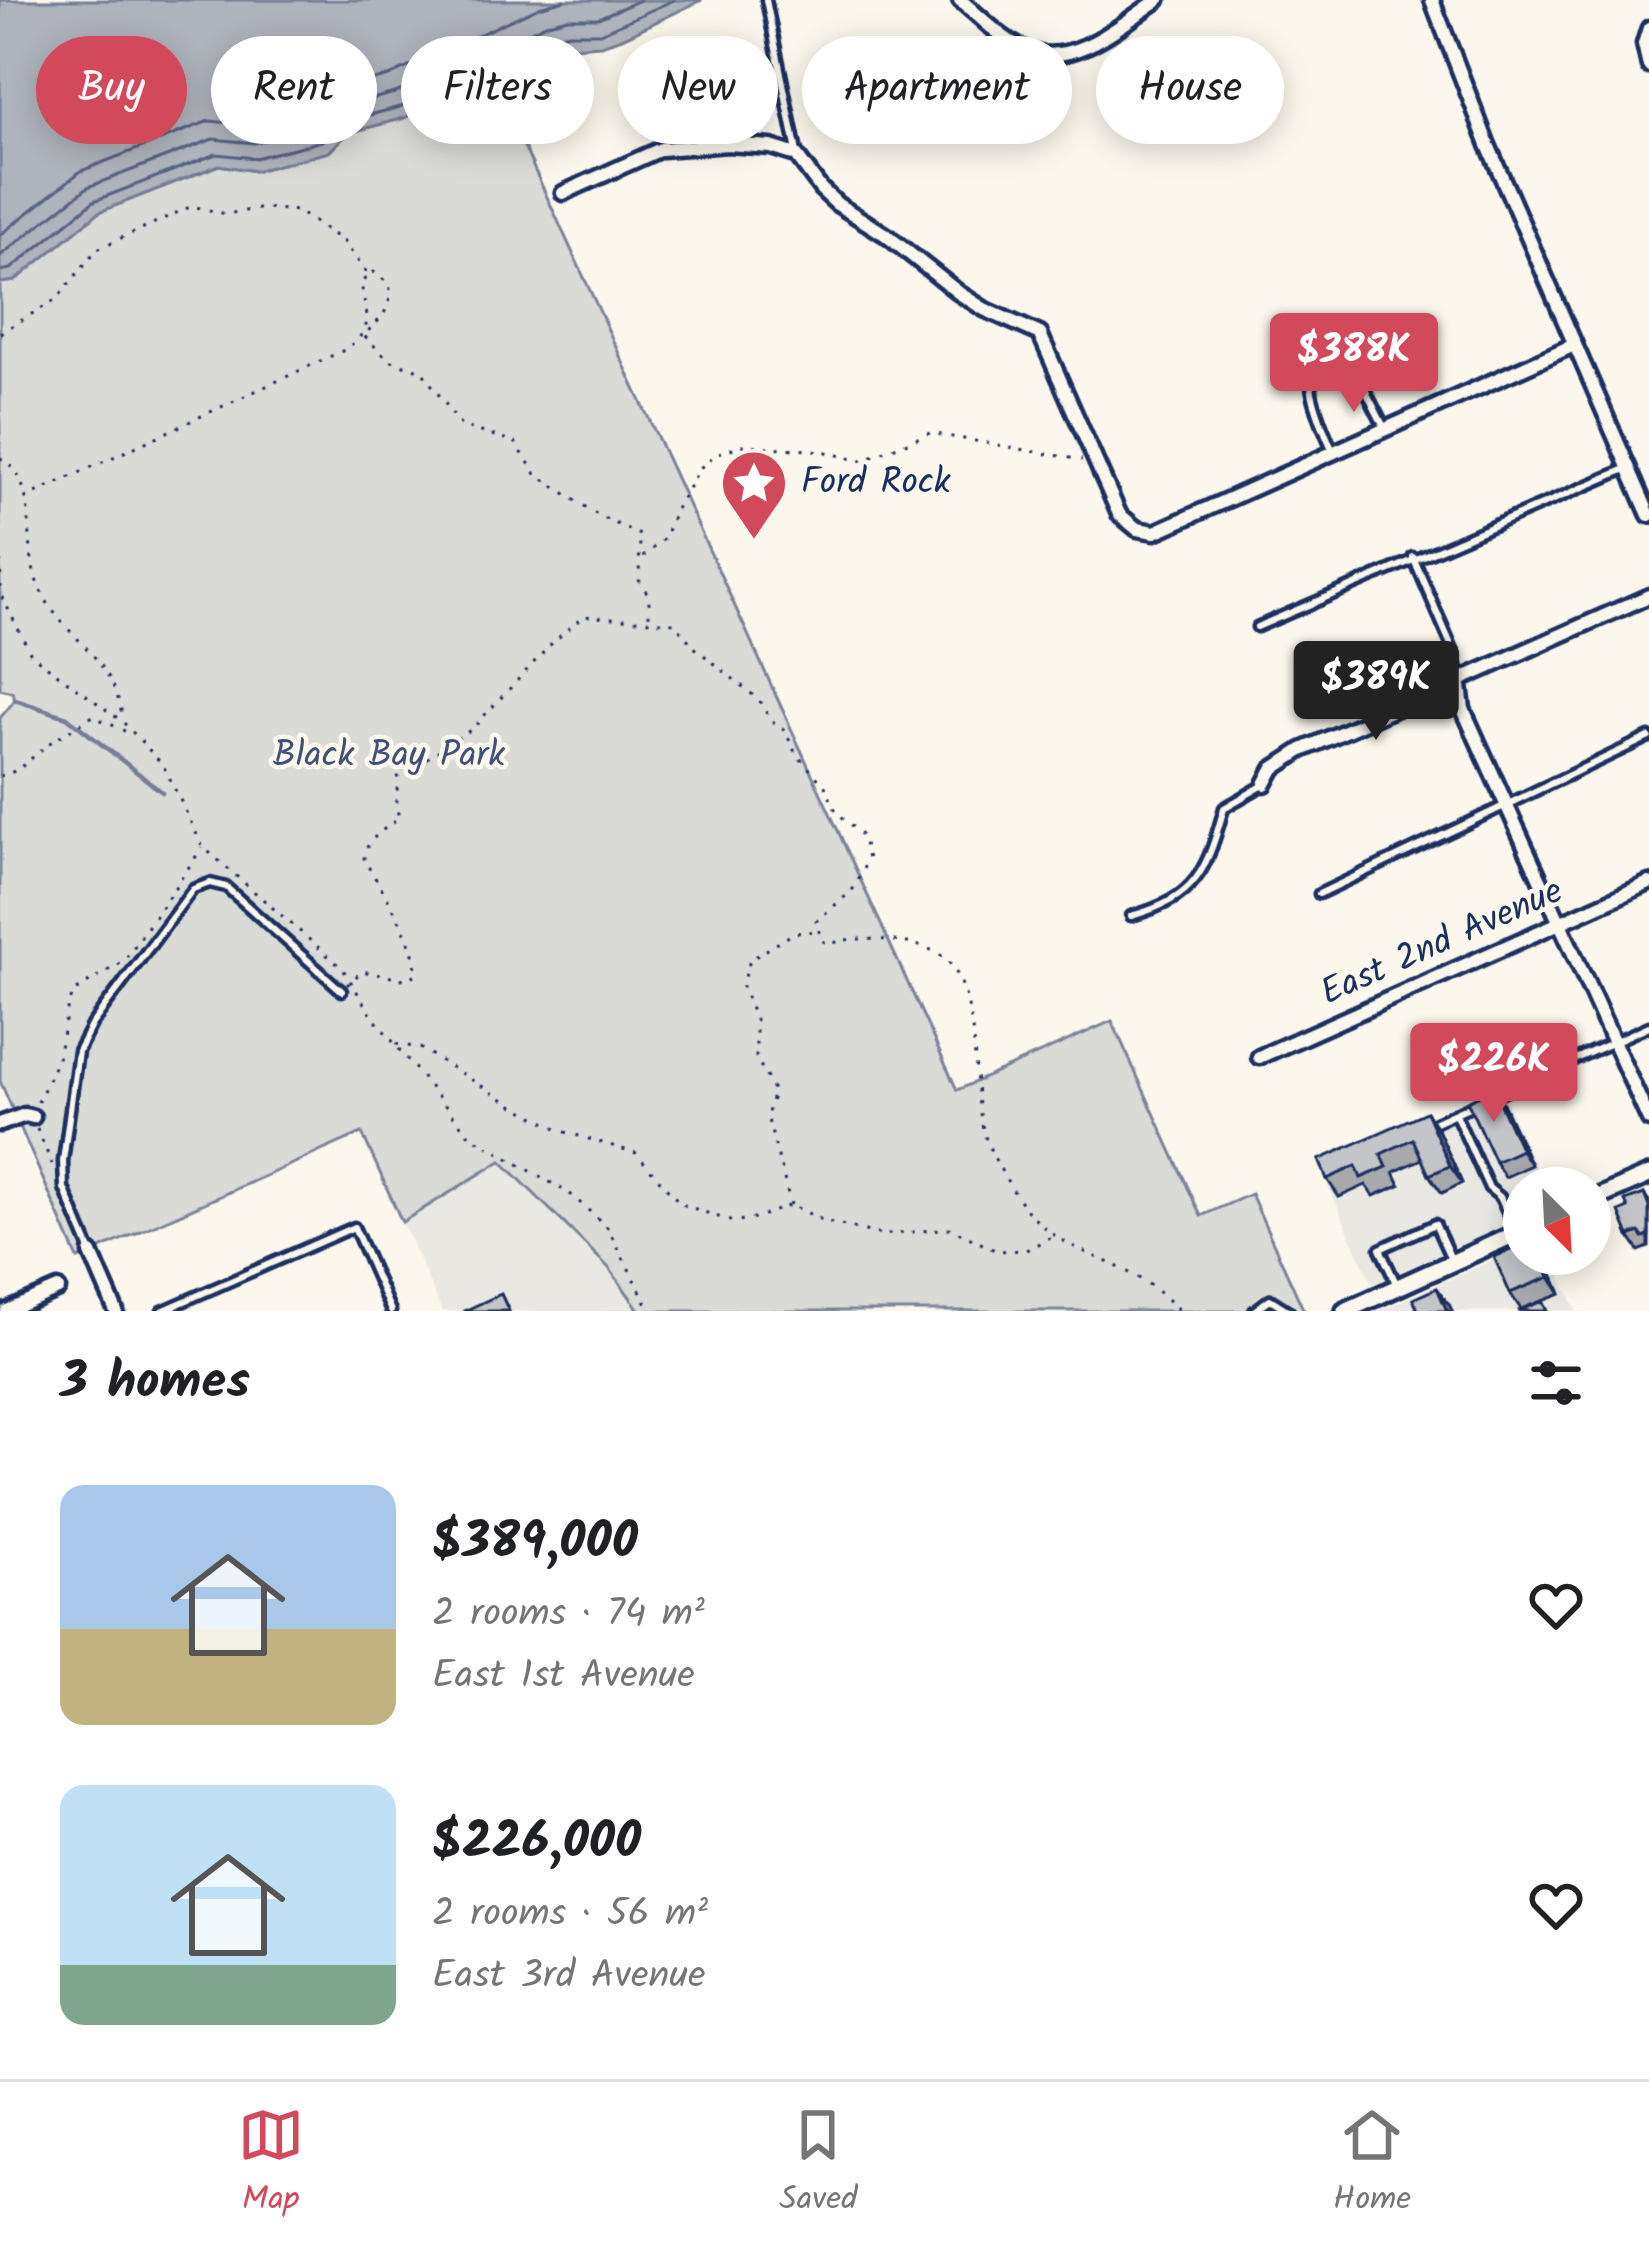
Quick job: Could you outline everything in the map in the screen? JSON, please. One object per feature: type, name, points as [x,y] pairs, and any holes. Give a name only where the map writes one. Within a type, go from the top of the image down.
[{"type":"street","points":[[960,0],[1011,42],[1032,53],[1050,55],[1093,43],[1158,0]]},
{"type":"street","points":[[1432,0],[1487,145],[1649,515]]},
{"type":"street","points":[[1649,28],[1644,44],[1649,66]]},
{"type":"street","points":[[563,193],[661,149],[728,144],[771,147],[796,155],[837,205],[984,309],[1040,334],[1119,514],[1137,529],[1155,532],[1574,345]]},
{"type":"street","points":[[1265,784],[1273,769],[1293,755],[1649,596]]},
{"type":"street","points":[[1459,678],[1463,709],[1649,1120]]},
{"type":"street","name":"East 2nd Avenue","points":[[1259,1057],[1649,883]]},
{"type":"street","points":[[0,1124],[25,1115],[33,1117]]},
{"type":"street","points":[[1611,1192],[1649,1175]]},
{"type":"street","points":[[1345,1311],[1503,1240]]},
{"type":"street","points":[[91,1253],[116,1311]]},
{"type":"street","points":[[7,1311],[58,1288]]},
{"type":"lane","points":[[766,0],[796,155]]},
{"type":"lane","points":[[1332,451],[1308,383],[1311,367],[1322,358],[1337,355],[1350,360],[1384,427]]},
{"type":"lane","points":[[1257,627],[1628,468]]},
{"type":"lane","points":[[1412,557],[1455,654],[1459,678]]},
{"type":"lane","points":[[1318,894],[1649,737]]},
{"type":"lane","points":[[1131,916],[1160,908],[1191,888],[1214,851],[1224,808],[1265,784]]},
{"type":"lane","points":[[91,1253],[64,1188],[63,1161],[79,1051],[92,1024],[193,889],[210,883],[226,886],[342,991]]},
{"type":"lane","points":[[1416,1130],[1649,1026]]},
{"type":"lane","points":[[1455,1113],[1489,1189],[1503,1202]]},
{"type":"lane","points":[[1397,1288],[1380,1249],[1399,1240],[1436,1224],[1453,1263]]},
{"type":"lane","points":[[162,1311],[354,1227],[391,1311]]},
{"type":"lane","points":[[1254,1311],[1270,1299],[1289,1311]]},
{"type":"path","points":[[0,333],[57,299],[97,249],[192,206],[226,214],[264,208],[297,211],[343,241],[367,273]]},
{"type":"path","points":[[25,498],[336,356],[364,335],[386,311],[391,297],[386,280],[374,272],[361,282],[368,321],[364,335]]},
{"type":"path","points":[[364,335],[389,360],[422,371],[461,426],[515,442],[536,474],[599,516],[640,536],[638,580],[649,596],[649,620]]},
{"type":"path","points":[[642,557],[664,539],[700,468],[716,454],[742,445],[823,451],[860,461],[929,433],[1096,462]]},
{"type":"path","points":[[0,458],[16,471],[25,498],[37,580],[65,626],[105,666],[119,696],[123,722]]},
{"type":"path","points":[[0,537],[1,595],[31,654],[123,722],[174,781],[203,847],[352,980],[372,1016],[470,1136],[569,1193],[607,1227],[651,1311]]},
{"type":"path","points":[[352,980],[362,971],[401,980],[416,975],[418,969],[364,860],[376,836],[399,818],[398,777],[472,729],[553,642],[584,616],[675,623],[707,658],[758,699],[825,786],[836,811],[862,836],[868,859],[852,891],[816,921],[822,941],[832,945],[857,939],[910,944],[941,955],[954,971],[972,1012],[973,1067],[984,1133],[1018,1199],[1053,1236],[1143,1280],[1180,1311]]},
{"type":"path","points":[[0,776],[17,770],[89,718],[99,716],[131,734]]},
{"type":"path","points":[[791,1205],[766,1116],[773,1092],[756,1057],[756,1022],[742,988],[751,960],[794,934],[819,930]]},
{"type":"path","points":[[394,1043],[420,1048],[562,1131],[636,1153],[681,1204],[734,1222],[791,1205],[824,1221],[882,1235],[950,1228],[997,1251],[1025,1250],[1053,1236]]},
{"type":"shaded area","points":[[1500,1089],[1535,1167],[1503,1167],[1503,1226],[1372,1284],[1320,1167]]},
{"type":"shaded area","points":[[501,1160],[609,1268],[640,1311],[442,1311],[402,1222]]},
{"type":"shaded area","points":[[1503,1255],[1503,1275],[1560,1275],[1576,1311],[1379,1311]]},
{"type":"green space","name":"Black Bay Park","points":[[401,119],[401,144],[523,144],[957,1090],[1112,1021],[1201,1216],[1251,1194],[1304,1311],[640,1311],[609,1268],[501,1161],[402,1222],[362,1133],[78,1259],[0,1081],[0,718],[15,700],[12,692],[0,689],[0,283],[15,281],[99,212],[219,165],[255,171],[329,152],[337,144],[377,144],[377,125]]},
{"type":"water","points":[[0,0],[702,0],[601,45],[594,45],[594,36],[401,36],[401,119],[377,125],[377,36],[211,36],[211,144],[337,144],[329,152],[255,171],[219,165],[99,212],[15,281],[0,283]]},
{"type":"building","points":[[1493,1089],[1521,1150],[1495,1162],[1467,1101]]},
{"type":"building","points":[[1426,1112],[1450,1166],[1429,1175],[1413,1139],[1381,1154],[1387,1167],[1361,1178],[1356,1166],[1327,1179],[1319,1160]]},
{"type":"building","points":[[1644,1194],[1649,1236],[1643,1238],[1640,1232],[1629,1236],[1619,1212],[1628,1208],[1625,1201]]},
{"type":"building","points":[[1503,1253],[1503,1275],[1550,1277],[1510,1293],[1494,1257]]},
{"type":"building","points":[[1437,1288],[1447,1311],[1412,1311],[1417,1308],[1413,1299]]},
{"type":"building","points":[[501,1294],[509,1311],[464,1311]]},
{"type":"building","points":[[1542,1301],[1547,1311],[1518,1311]]},
{"type":"waterway","points":[[15,700],[67,717],[162,792]]},
{"type":"place","name":"Ford Rock","points":[[754,542]]}]
